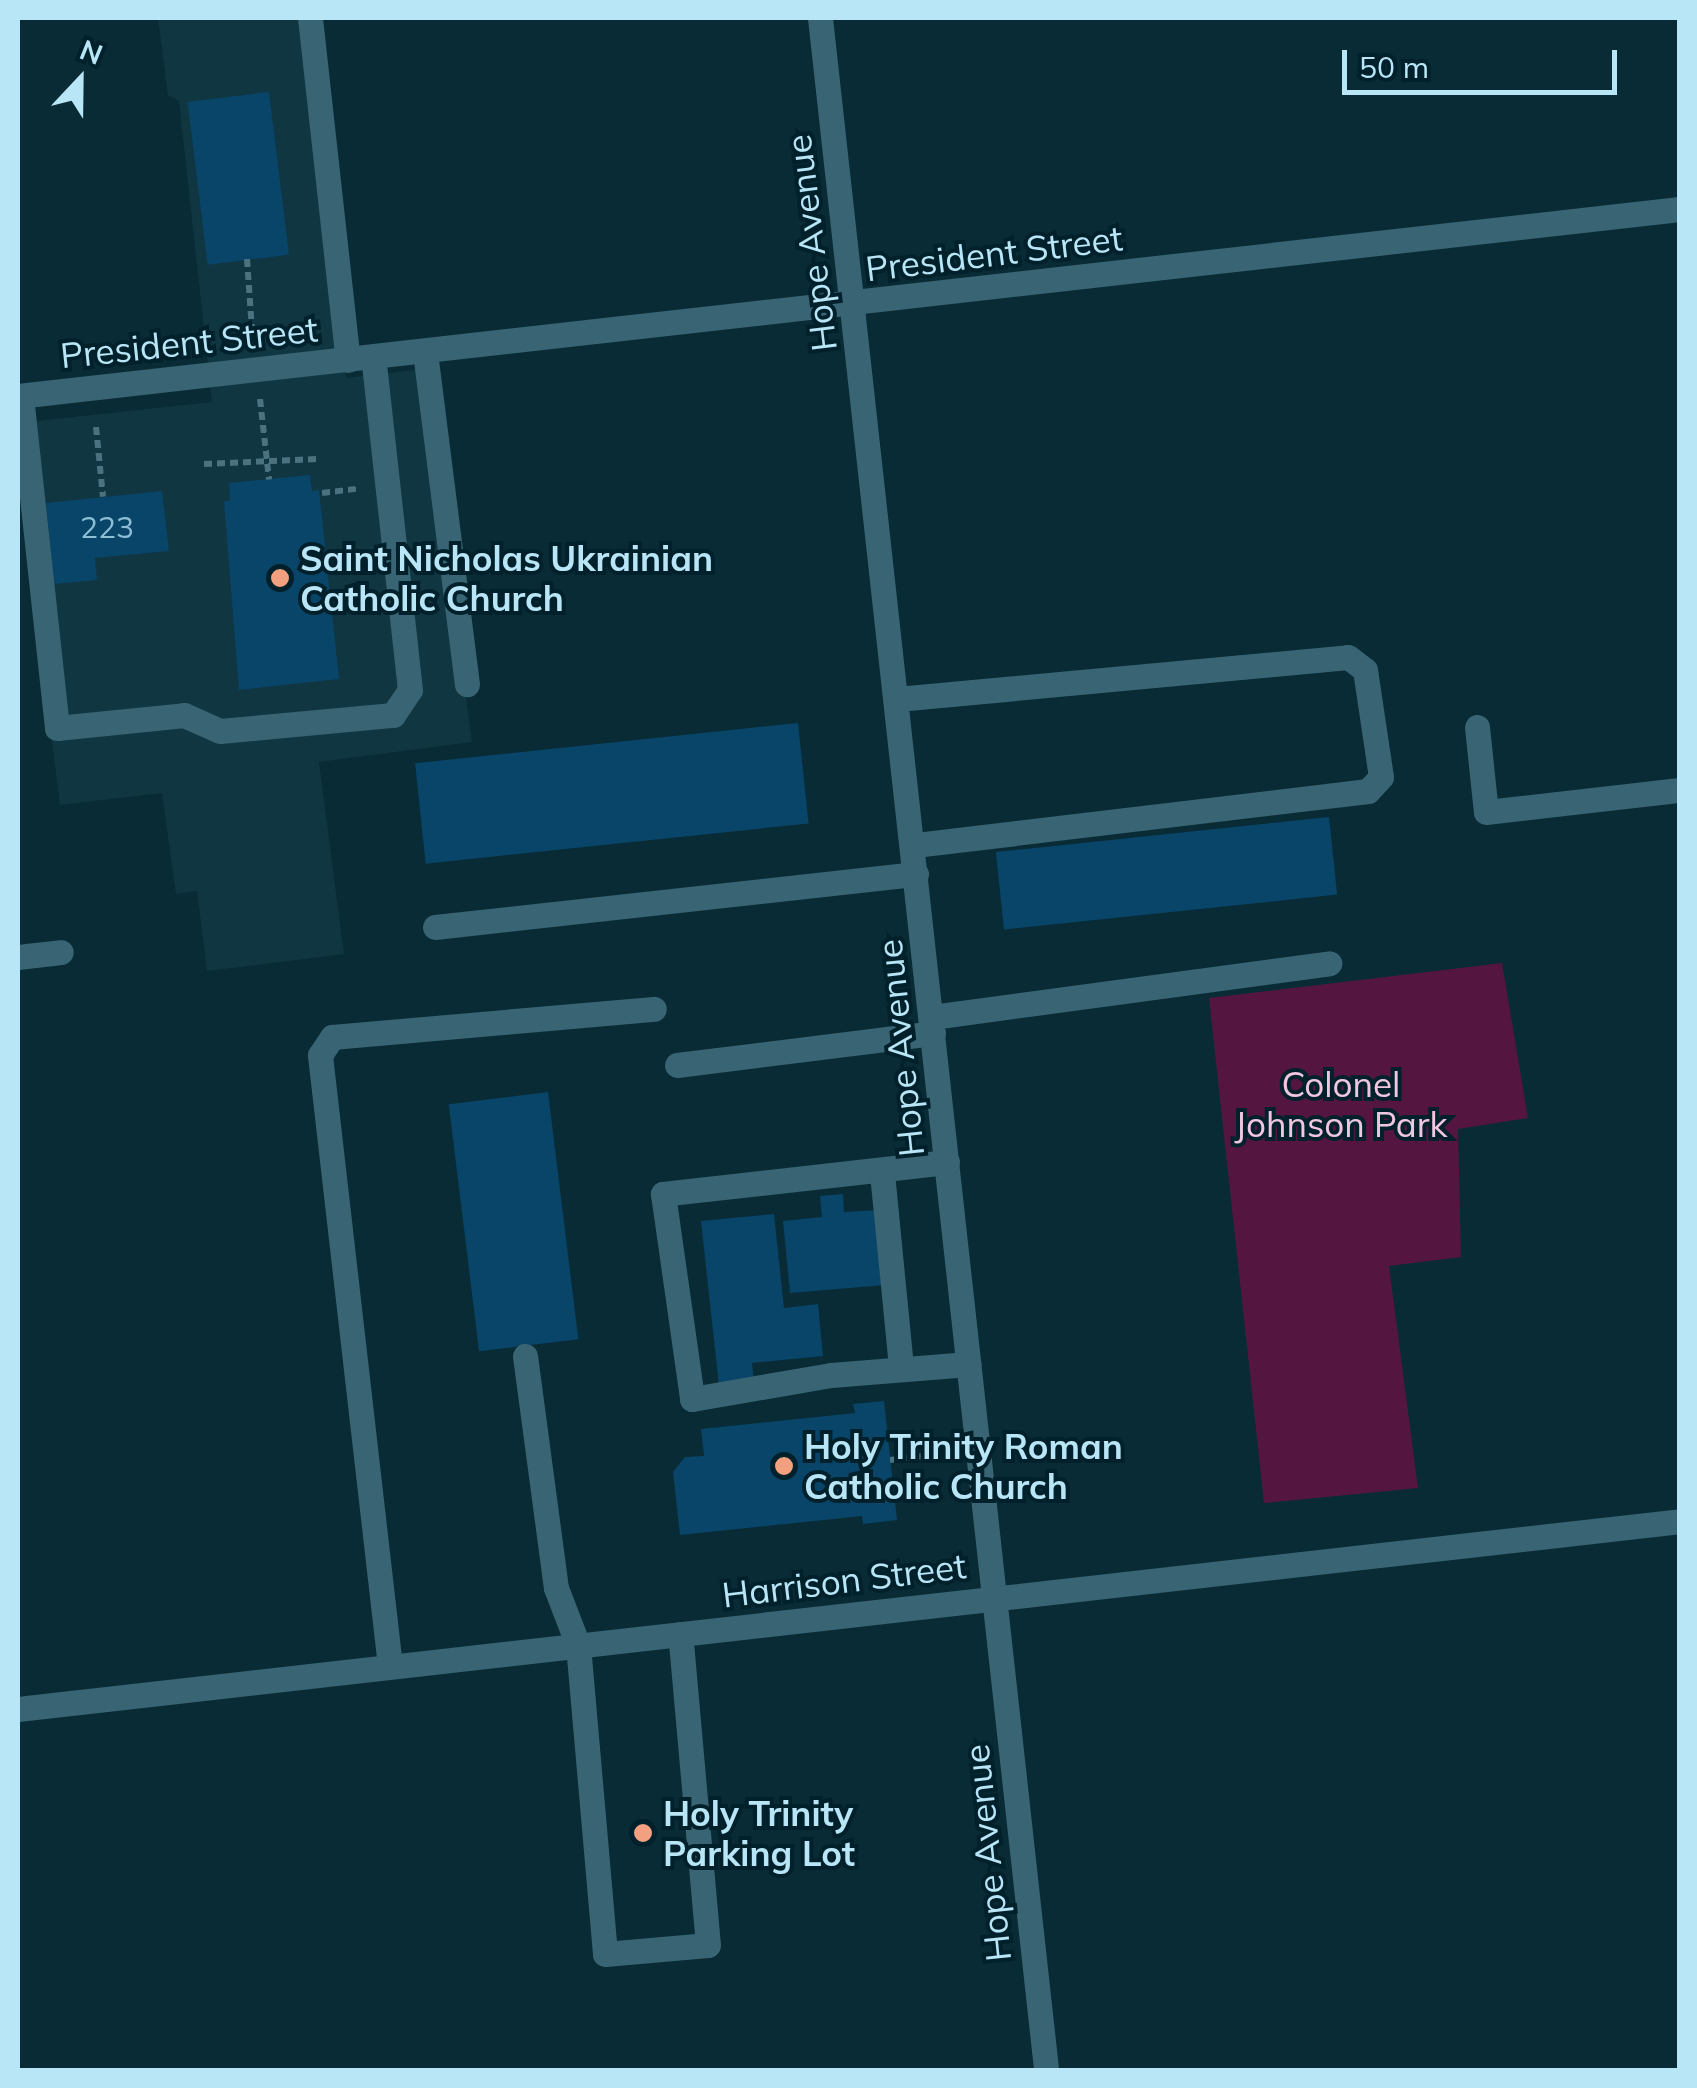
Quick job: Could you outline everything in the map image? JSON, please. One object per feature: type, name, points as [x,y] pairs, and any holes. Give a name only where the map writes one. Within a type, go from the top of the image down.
[{"type":"street","points":[[19,396],[56,728],[184,715],[220,731],[393,715],[410,690],[310,18]]},
{"type":"street","name":"Hope Avenue","points":[[820,18],[1046,2070]]},
{"type":"street","name":"President Street","points":[[19,396],[1680,209]]},
{"type":"street","points":[[424,352],[468,684]]},
{"type":"street","points":[[897,699],[1348,657],[1365,670],[1380,777],[1368,791],[912,845]]},
{"type":"street","points":[[1477,728],[1486,812],[1680,790]]},
{"type":"street","points":[[434,927],[916,874]]},
{"type":"street","points":[[18,957],[61,952]]},
{"type":"street","points":[[677,1065],[1329,963]]},
{"type":"street","points":[[390,1666],[320,1054],[332,1037],[654,1009]]},
{"type":"street","points":[[947,1162],[882,1173],[663,1194],[692,1399],[901,1367],[969,1364]]},
{"type":"street","points":[[882,1173],[901,1367]]},
{"type":"street","points":[[526,1356],[556,1588],[578,1645],[605,1954],[708,1945],[680,1634]]},
{"type":"street","name":"Harrison Street","points":[[18,1709],[1680,1521]]},
{"type":"path","points":[[246,259],[252,330]]},
{"type":"path","points":[[260,398],[269,479]]},
{"type":"path","points":[[96,428],[103,497]]},
{"type":"path","points":[[204,464],[318,459]]},
{"type":"path","points":[[890,1460],[930,1455]]},
{"type":"shaded area","points":[[158,18],[299,18],[346,378],[423,369],[472,742],[319,762],[344,954],[207,971],[197,891],[176,894],[162,793],[60,805],[18,471],[18,423],[212,402],[179,101],[168,95]]},
{"type":"green space","name":"Colonel Johnson Park","points":[[1502,963],[1528,1118],[1458,1129],[1461,1257],[1389,1266],[1418,1488],[1264,1503],[1209,998]]},
{"type":"building","points":[[269,92],[289,255],[208,265],[188,102]]},
{"type":"building","name":"Saint Nicholas Ukrainian Catholic Church","points":[[310,475],[312,491],[319,490],[339,679],[239,690],[224,501],[230,501],[229,483]]},
{"type":"building","points":[[162,491],[169,551],[95,558],[97,580],[54,584],[46,503]]},
{"type":"building","points":[[798,723],[809,823],[426,864],[415,763]]},
{"type":"building","points":[[1329,817],[1337,895],[1004,930],[996,852]]},
{"type":"building","points":[[548,1092],[578,1339],[479,1351],[449,1104]]},
{"type":"building","points":[[843,1194],[844,1212],[878,1210],[885,1285],[790,1293],[783,1221],[822,1217],[820,1196]]},
{"type":"building","points":[[774,1214],[784,1308],[818,1304],[823,1356],[752,1363],[754,1383],[719,1386],[701,1221]]},
{"type":"building","name":"Holy Trinity Roman Catholic Church","points":[[884,1401],[897,1520],[863,1524],[862,1516],[680,1535],[673,1472],[685,1457],[704,1456],[701,1429],[855,1413],[853,1404]]},
{"type":"place","name":"Saint Nicholas Ukrainian Catholic Church","points":[[280,578]]},
{"type":"place","name":"Holy Trinity Roman Catholic Church","points":[[784,1466]]},
{"type":"place","name":"Holy Trinity Parking Lot","points":[[643,1833]]}]
